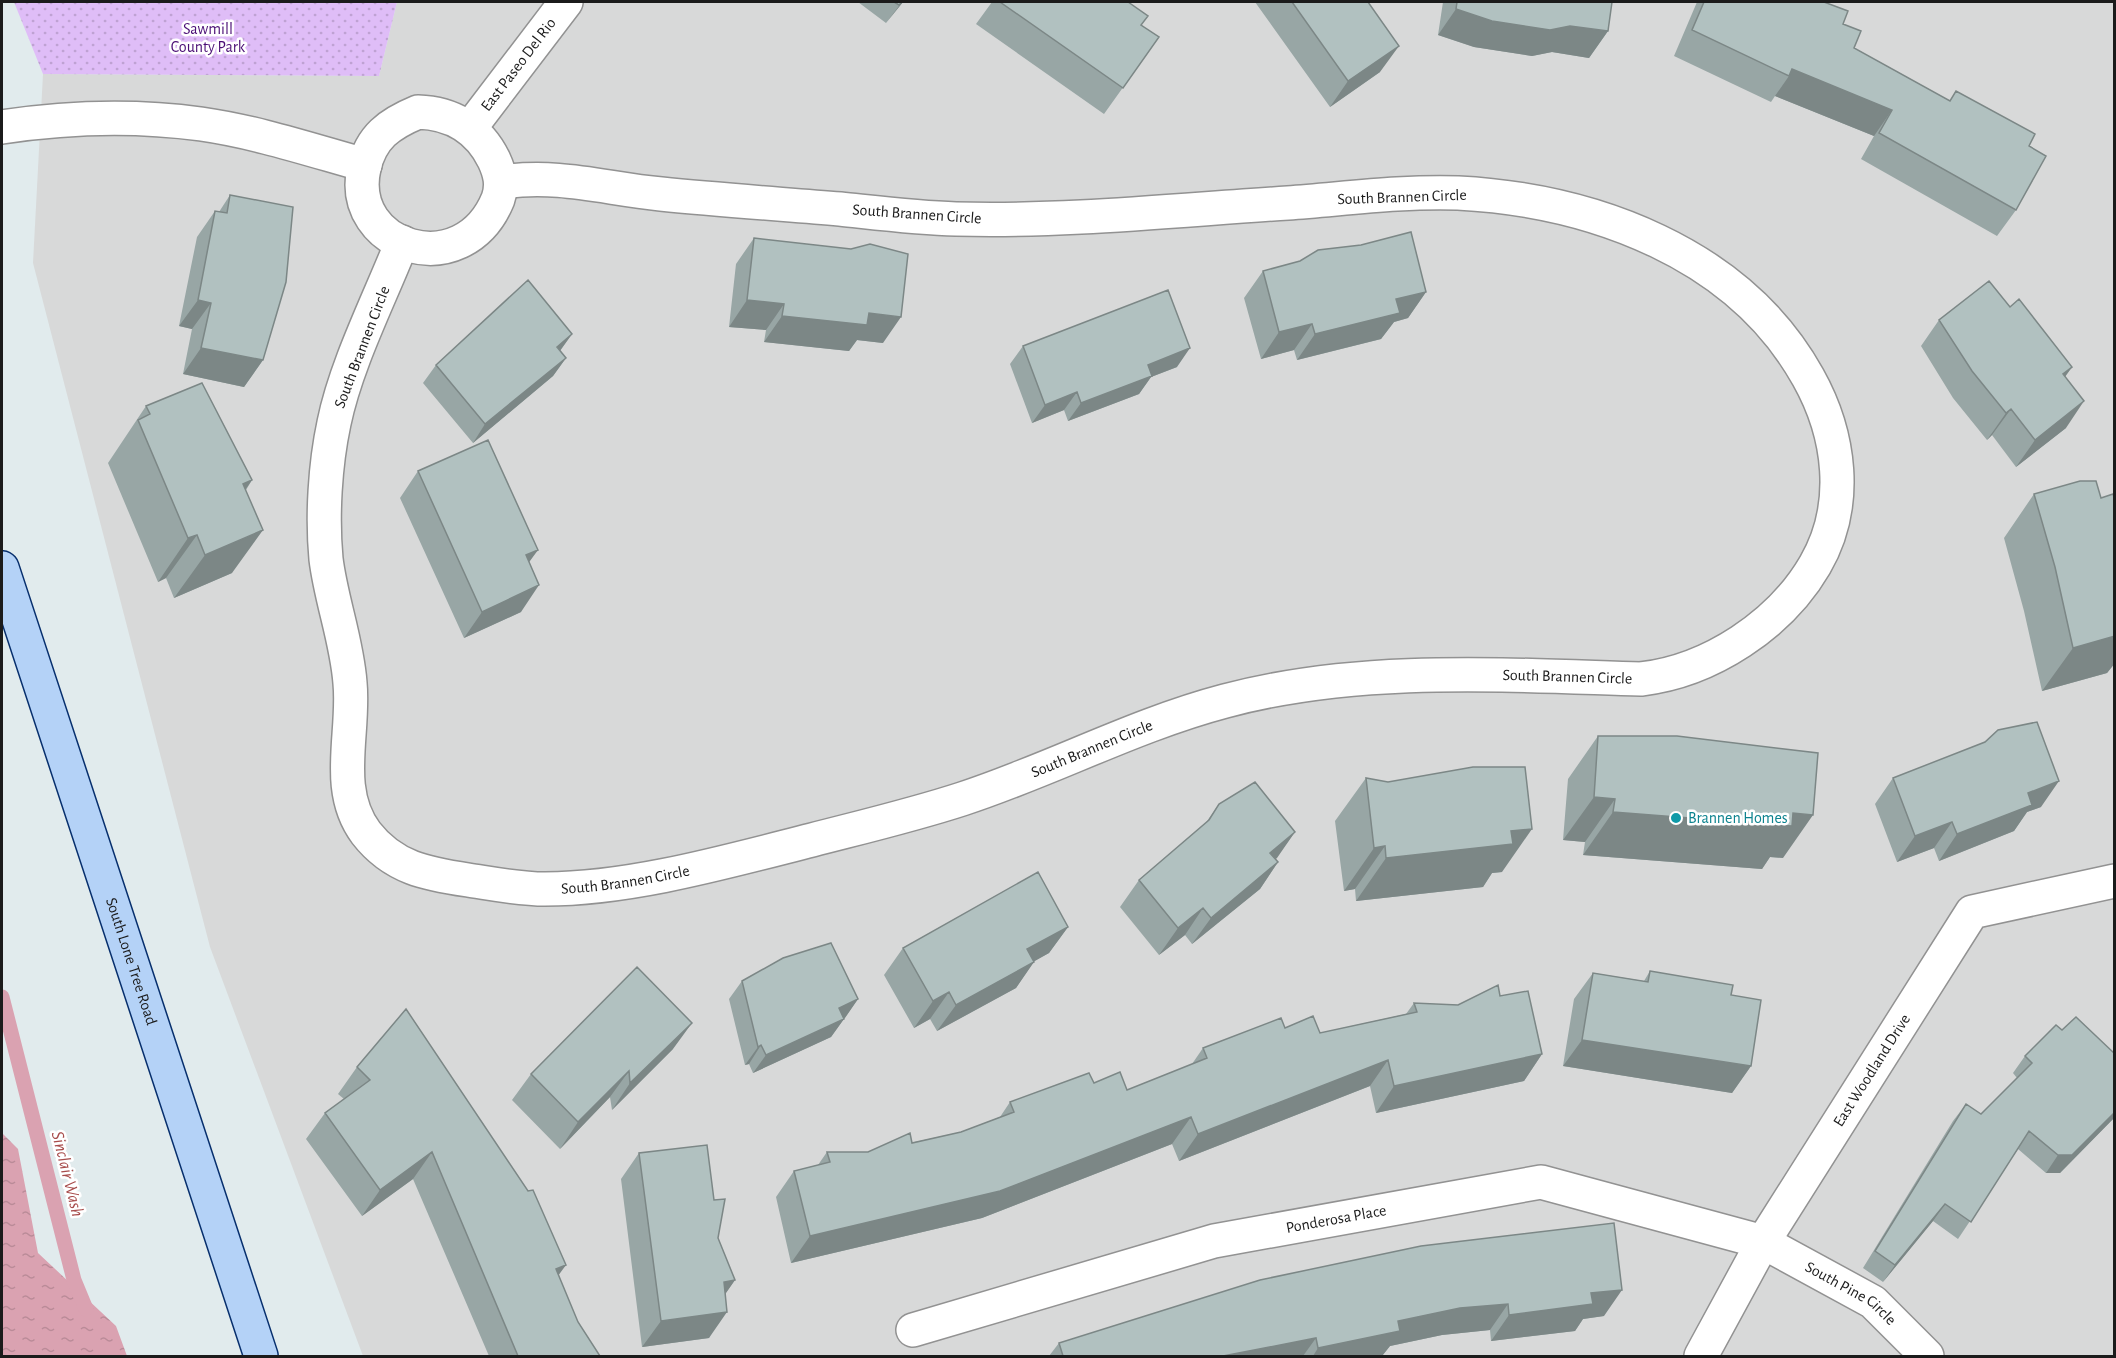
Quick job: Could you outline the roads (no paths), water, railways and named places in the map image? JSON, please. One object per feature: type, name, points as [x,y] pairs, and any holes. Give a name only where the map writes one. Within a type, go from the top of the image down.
[{"type":"main road","name":"South Lone Tree Road","points":[[2,568],[261,1356]]},
{"type":"street","name":"East Paseo Del Rio","points":[[470,128],[566,2]]},
{"type":"street","points":[[418,112],[444,114],[470,128],[488,149],[500,172],[498,200],[482,225],[456,245],[432,249],[402,242],[379,226],[364,202],[361,190],[367,153],[378,135],[396,121],[418,112]]},
{"type":"street","points":[[2,127],[101,118],[162,120],[256,135],[364,165]]},
{"type":"street","name":"South Brannen Circle","points":[[402,242],[346,381],[334,424],[325,520],[326,560],[350,682],[351,721],[346,783],[349,800],[368,835],[398,863],[416,872],[511,887],[549,889],[624,881],[712,865],[961,800],[1170,717],[1227,700],[1283,688],[1405,676],[1641,679],[1661,677],[1717,655],[1769,619],[1814,566],[1828,538],[1836,502],[1838,469],[1832,435],[1821,401],[1802,365],[1777,332],[1749,302],[1691,257],[1657,240],[1587,213],[1519,199],[1454,193],[1069,217],[954,219],[658,194],[549,177],[501,182]]},
{"type":"street","name":"East Woodland Drive","points":[[1701,1356],[1763,1242],[1972,912],[2115,881]]},
{"type":"street","name":"Ponderosa Place","points":[[913,1330],[1214,1241],[1541,1182],[1763,1242]]},
{"type":"street","name":"South Pine Circle","points":[[1763,1242],[1873,1302],[1927,1356]]},
{"type":"water","points":[[2,1133],[18,1149],[38,1253],[116,1326],[127,1356],[2,1356]]},
{"type":"waterway","name":"Sinclair Wash","points":[[2,997],[74,1280],[86,1309]]},
{"type":"place","name":"Brannen Homes","points":[[1676,818]]},
{"type":"park label","name":"Sawmill County Park","points":[[208,38]]}]
